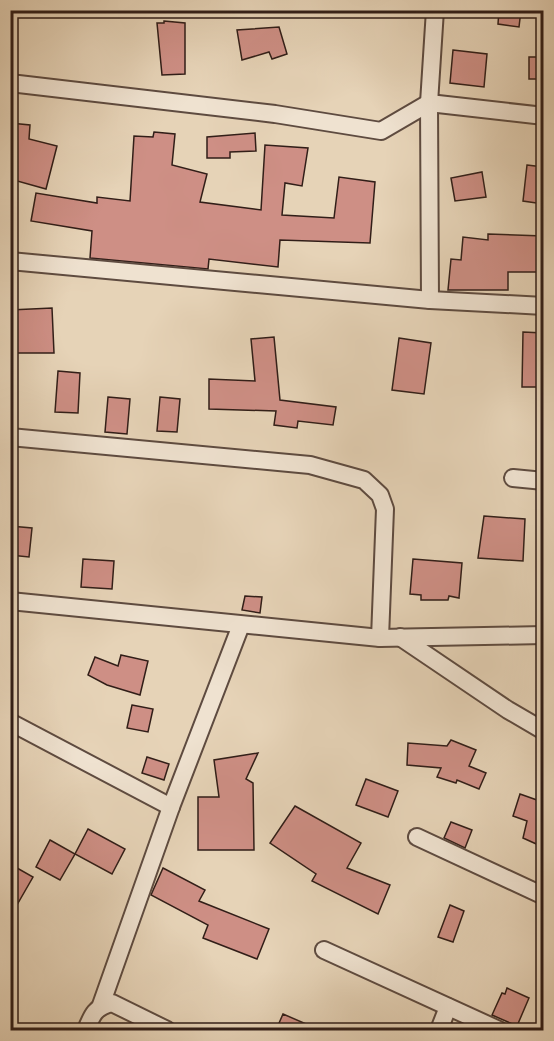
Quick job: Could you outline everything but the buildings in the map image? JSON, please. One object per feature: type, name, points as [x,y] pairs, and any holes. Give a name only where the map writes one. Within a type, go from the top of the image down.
[{"type":"street","points":[[430,300],[429,103],[435,10]]},
{"type":"street","points":[[10,83],[275,114],[381,131],[429,103],[543,116]]},
{"type":"street","points":[[10,261],[430,300],[543,306]]},
{"type":"street","points":[[10,437],[310,465],[364,480],[380,495],[385,509],[380,638]]},
{"type":"street","points":[[513,478],[543,481]]},
{"type":"street","points":[[10,601],[380,638],[543,635]]},
{"type":"street","points":[[86,1030],[92,1014],[101,1005],[171,807],[240,625]]},
{"type":"street","points":[[400,637],[543,731]]},
{"type":"street","points":[[10,722],[171,807]]},
{"type":"street","points":[[417,837],[543,896]]},
{"type":"street","points":[[324,950],[499,1030]]},
{"type":"street","points":[[101,1005],[112,1003],[167,1030]]},
{"type":"street","points":[[439,1030],[448,1007]]}]
